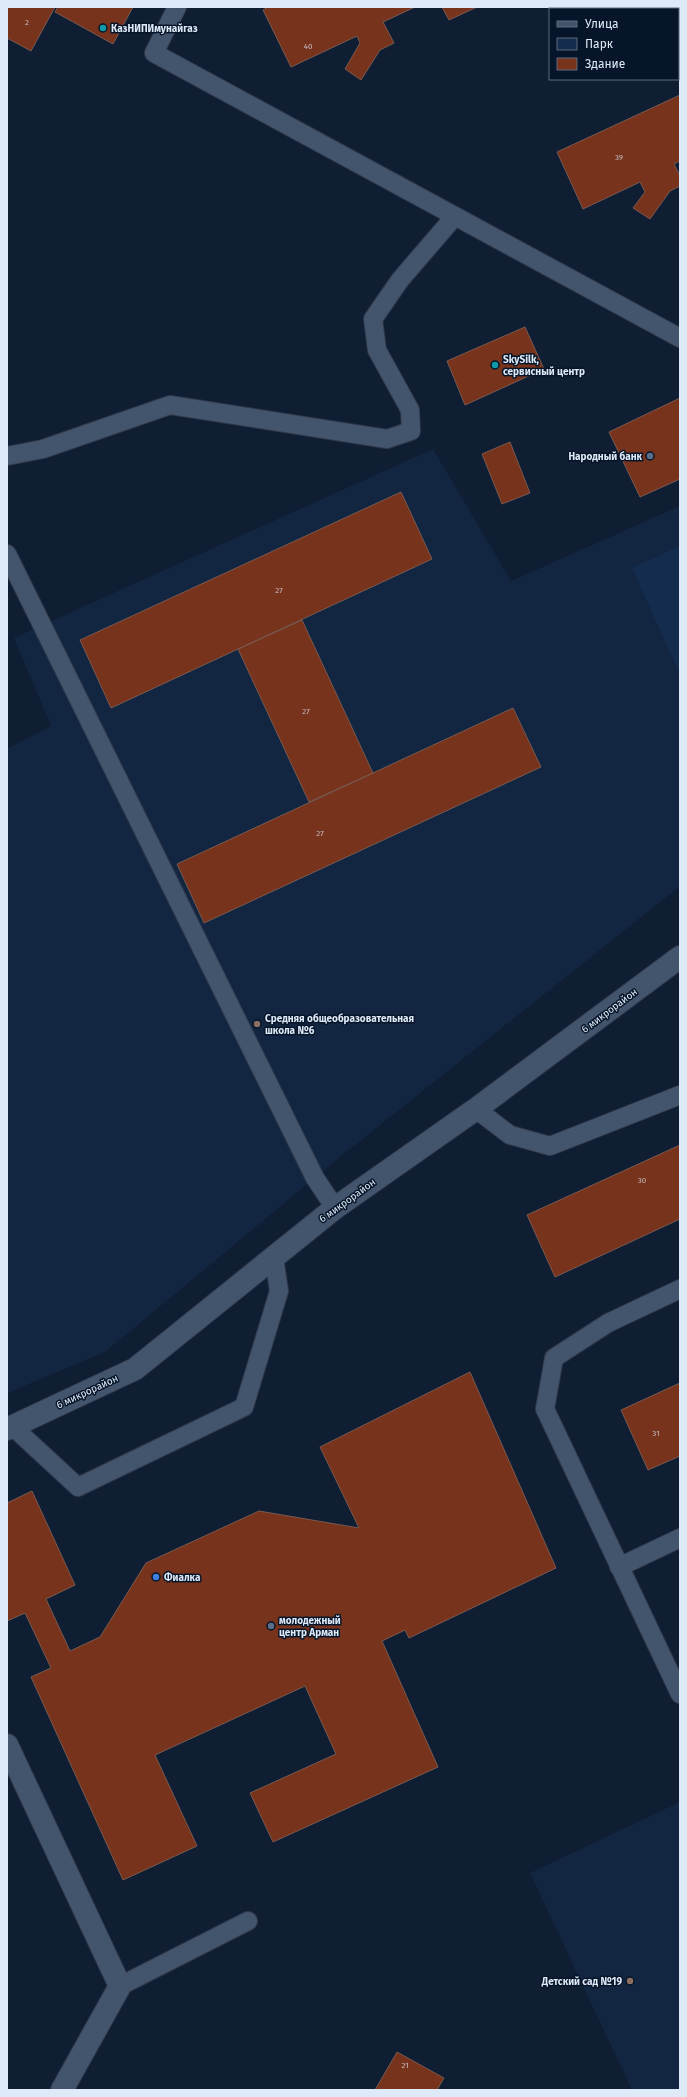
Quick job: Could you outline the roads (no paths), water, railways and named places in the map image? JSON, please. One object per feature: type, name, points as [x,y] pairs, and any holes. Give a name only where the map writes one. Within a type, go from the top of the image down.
[{"type":"street","name":"6 микрорайон","points":[[9,1427],[134,1369],[335,1208],[476,1109],[680,957]]},
{"type":"street","points":[[7,1745],[120,1986],[62,2090]]},
{"type":"lane","points":[[177,7],[154,53],[680,338]]},
{"type":"lane","points":[[7,456],[43,449],[170,405],[387,439],[411,431],[410,410],[377,350],[373,319],[400,280],[455,216]]},
{"type":"lane","points":[[7,554],[315,1178],[335,1208]]},
{"type":"lane","points":[[476,1109],[510,1135],[550,1146],[680,1095]]},
{"type":"lane","points":[[9,1427],[78,1487],[244,1407],[279,1291],[274,1257]]},
{"type":"lane","points":[[680,1289],[608,1323],[554,1358],[545,1409],[618,1567],[680,1694]]},
{"type":"lane","points":[[618,1567],[680,1538]]},
{"type":"lane","points":[[120,1986],[248,1921]]},
{"type":"place","name":"КазНИПИмунайгаз","points":[[103,28]]},
{"type":"place","name":"SkySilk, сервисный центр","points":[[495,365]]},
{"type":"place","name":"Народный банк","points":[[650,456]]},
{"type":"place","name":"Средняя общеобразовательная школа №6","points":[[257,1024]]},
{"type":"place","name":"Фиалка","points":[[156,1577]]},
{"type":"place","name":"молодежный центр Арман","points":[[271,1626]]},
{"type":"place","name":"Детский сад №19","points":[[630,1981]]}]
